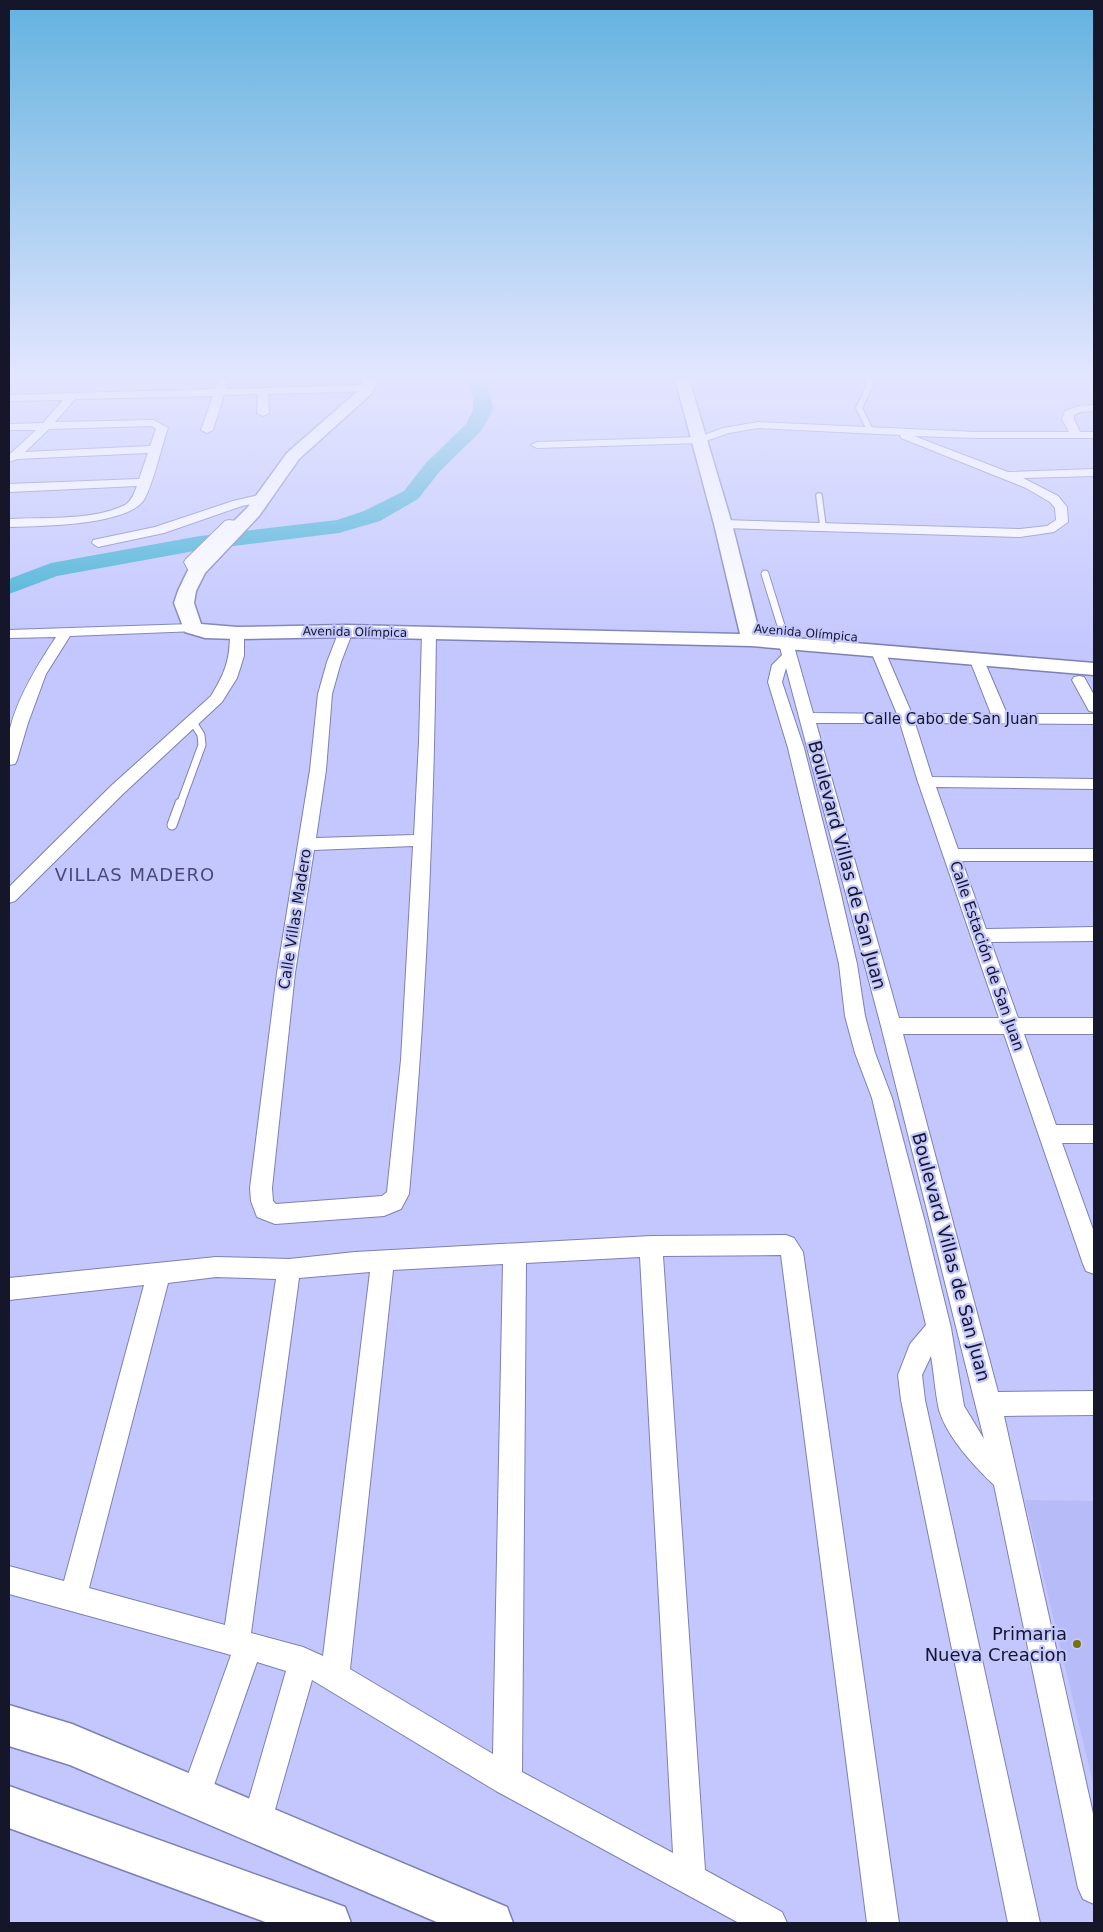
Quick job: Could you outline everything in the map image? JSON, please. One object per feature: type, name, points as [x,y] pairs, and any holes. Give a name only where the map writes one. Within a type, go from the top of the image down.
[{"type":"street","points":[[9,523],[82,519],[121,511],[136,503],[148,469]]},
{"type":"street","points":[[9,634],[192,628],[184,603],[195,569],[206,559],[235,524],[263,498],[284,469]]},
{"type":"street","points":[[708,469],[750,634]]},
{"type":"street","points":[[723,524],[1020,533],[1050,529],[1062,522],[1062,507],[1054,499],[1030,485],[991,469]]},
{"type":"street","points":[[1006,475],[1094,472]]},
{"type":"street","points":[[9,488],[143,482]]},
{"type":"street","points":[[98,543],[120,540],[167,528],[234,504],[263,498]]},
{"type":"street","name":"Avenida Olímpica","points":[[192,628],[206,632],[237,633],[346,631],[519,634],[750,634],[786,643],[976,658],[1086,675]]},
{"type":"street","name":"Calle Villas Madero","points":[[265,1210],[261,1188],[286,973],[318,770],[325,694],[334,662],[346,631]]},
{"type":"street","points":[[9,760],[39,674],[66,632]]},
{"type":"street","points":[[9,897],[118,789],[217,699],[230,678],[237,656],[237,633]]},
{"type":"street","points":[[265,1210],[275,1214],[283,1214],[369,1208],[384,1206],[393,1202],[398,1194],[411,1060],[430,633]]},
{"type":"street","points":[[786,643],[775,682],[796,748],[830,886],[848,964],[855,1016],[865,1053],[882,1098],[939,1328],[952,1410],[976,1450],[1005,1478]]},
{"type":"street","name":"Avenida Olímpica","points":[[786,643],[1094,658]]},
{"type":"street","name":"Boulevard Villas de San Juan","points":[[786,643],[890,1026],[989,1404],[1094,1888]]},
{"type":"street","name":"Calle Estación de San Juan","points":[[877,649],[906,718],[926,782],[1093,1259]]},
{"type":"street","points":[[976,658],[1001,719]]},
{"type":"street","points":[[1086,675],[1094,708]]},
{"type":"street","name":"Calle Cabo de San Juan","points":[[807,718],[1094,719]]},
{"type":"street","points":[[926,782],[1094,784]]},
{"type":"street","points":[[307,844],[422,840]]},
{"type":"street","points":[[952,855],[1094,855]]},
{"type":"street","points":[[981,936],[1094,934]]},
{"type":"street","points":[[890,1026],[1094,1026]]},
{"type":"street","points":[[1050,1134],[1094,1134]]},
{"type":"street","points":[[9,1290],[216,1267],[289,1269],[384,1261],[651,1246],[786,1245],[792,1252],[883,1923]]},
{"type":"street","points":[[651,1246],[690,1880]]},
{"type":"street","points":[[507,1780],[515,1254]]},
{"type":"street","points":[[335,1676],[384,1261]]},
{"type":"street","points":[[195,1797],[242,1645],[289,1269]]},
{"type":"street","points":[[73,1598],[159,1273]]},
{"type":"street","points":[[939,1328],[919,1352],[910,1374],[913,1400],[1024,1923]]},
{"type":"street","points":[[989,1404],[1094,1403]]},
{"type":"street","points":[[9,1580],[303,1661],[335,1676],[507,1780],[770,1923]]},
{"type":"street","points":[[257,1823],[303,1661]]},
{"type":"street","points":[[9,1726],[72,1745],[490,1923]]},
{"type":"street","points":[[9,1807],[306,1920]]},
{"type":"lane","points":[[819,496],[823,526]]},
{"type":"lane","points":[[765,574],[786,643]]},
{"type":"lane","points":[[172,825],[202,745],[201,735],[193,722]]},
{"type":"shaded area","name":"Primaria Nueva Creacion","points":[[1025,1500],[1094,1501],[1094,1787]]},
{"type":"waterway","points":[[9,587],[51,570],[200,543],[339,526],[372,516],[411,495],[431,469]]},
{"type":"place","name":"Primaria Nueva Creacion","points":[[1077,1644]]},
{"type":"district","name":"VILLAS MADERO","points":[[135,875]]}]
